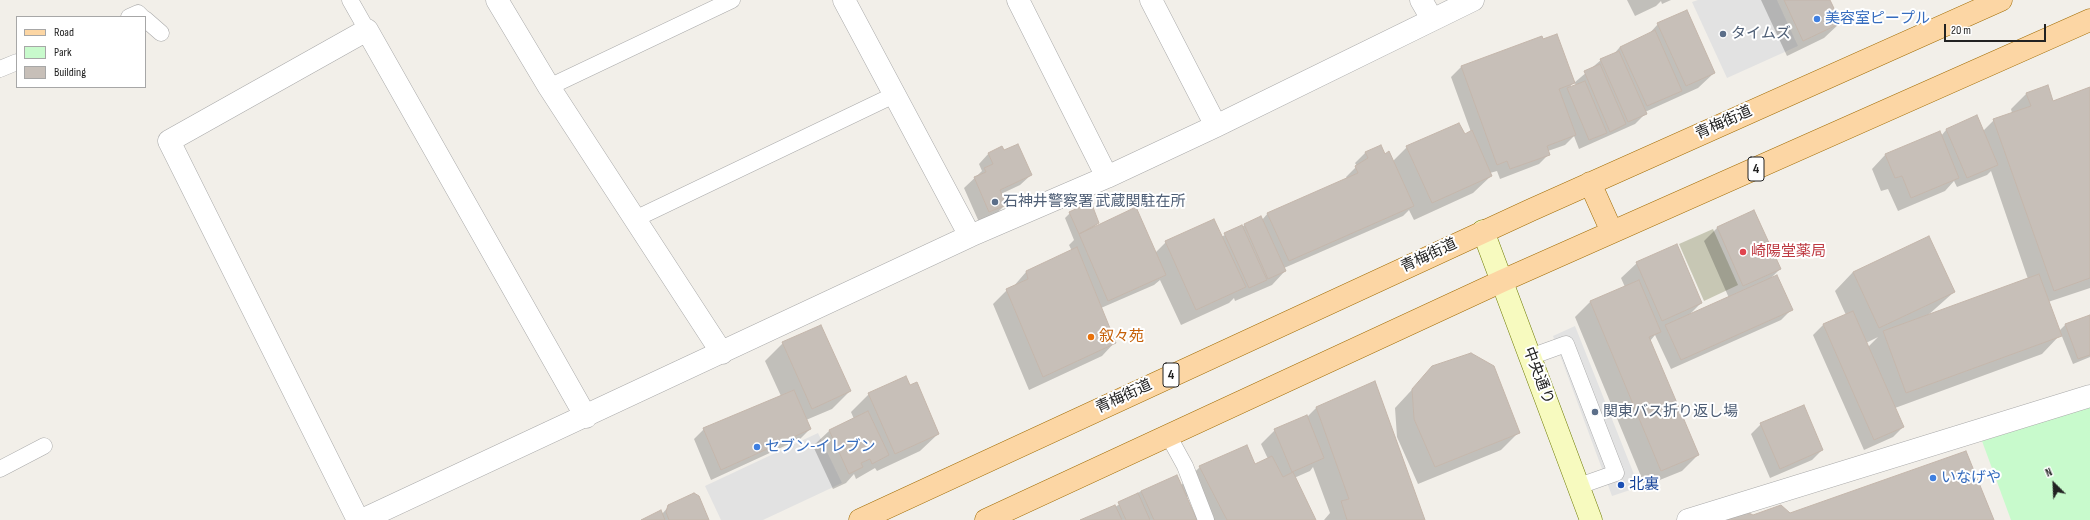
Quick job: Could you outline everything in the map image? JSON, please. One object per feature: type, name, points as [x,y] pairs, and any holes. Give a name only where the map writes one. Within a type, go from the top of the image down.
[{"type":"main road","name":"青梅街道","points":[[860,520],[1483,231],[2001,0]]},
{"type":"main road","name":"4","points":[[986,520],[1502,281],[2090,20]]},
{"type":"main road","points":[[1590,183],[1612,232]]},
{"type":"street","points":[[497,0],[549,87],[722,353]]},
{"type":"street","points":[[844,0],[970,236]]},
{"type":"street","points":[[1018,0],[1107,177]]},
{"type":"street","points":[[1151,0],[1216,126]]},
{"type":"street","points":[[1421,0],[1432,19]]},
{"type":"street","points":[[362,520],[586,417],[970,236],[1107,177],[1216,126],[1473,0]]},
{"type":"street","points":[[358,520],[169,141],[367,30],[586,417]]},
{"type":"street","name":"中央通り","points":[[1483,231],[1592,520]]},
{"type":"street","points":[[1688,520],[2090,396]]},
{"type":"lane","points":[[350,0],[367,30]]},
{"type":"lane","points":[[549,87],[732,0]]},
{"type":"lane","points":[[131,16],[138,13],[141,16]]},
{"type":"lane","points":[[146,20],[161,33]]},
{"type":"lane","points":[[0,69],[16,62]]},
{"type":"lane","points":[[635,219],[894,95]]},
{"type":"lane","points":[[1530,357],[1566,344],[1616,473],[1579,486]]},
{"type":"lane","points":[[1168,435],[1185,466],[1206,520]]},
{"type":"lane","points":[[0,469],[44,446]]},
{"type":"shaded area","points":[[1698,0],[1777,0],[1798,46],[1727,78],[1692,2]]},
{"type":"shaded area","points":[[1713,229],[1738,285],[1704,301],[1679,244]]},
{"type":"shaded area","name":"関東バス折り返し場","points":[[1575,326],[1639,487],[1612,496],[1553,336]]},
{"type":"shaded area","points":[[818,433],[842,483],[763,520],[721,520],[705,486]]},
{"type":"green space","points":[[2090,407],[2090,520],[2011,520],[1982,441]]},
{"type":"building","points":[[1784,0],[1830,0],[1841,23],[1803,41]]},
{"type":"building","points":[[1687,10],[1715,73],[1686,86],[1657,23]]},
{"type":"building","points":[[1655,30],[1682,91],[1647,106],[1620,47]]},
{"type":"building","points":[[1557,34],[1575,83],[1559,89],[1576,135],[1547,146],[1550,155],[1510,169],[1507,161],[1497,165],[1461,66],[1542,36],[1543,39]]},
{"type":"building","points":[[1619,51],[1647,114],[1628,122],[1600,59]]},
{"type":"building","points":[[1600,64],[1626,124],[1610,132],[1584,71]]},
{"type":"building","points":[[1585,81],[1607,133],[1589,140],[1567,88]]},
{"type":"building","points":[[2048,85],[2053,101],[2090,87],[2090,278],[2054,291],[1993,119],[2031,106],[2026,93]]},
{"type":"building","points":[[1977,115],[1998,165],[1967,178],[1946,129]]},
{"type":"building","points":[[1459,123],[1465,134],[1472,130],[1492,176],[1432,203],[1406,146]]},
{"type":"building","points":[[1940,131],[1959,178],[1911,198],[1902,176],[1895,178],[1885,154]]},
{"type":"building","points":[[1018,144],[1032,175],[1000,190],[1006,205],[989,212],[974,177],[986,172],[984,168],[993,164],[988,153],[1002,146],[1004,150]]},
{"type":"building","points":[[1381,145],[1385,154],[1389,151],[1414,206],[1289,261],[1267,213],[1358,173],[1355,166],[1368,158],[1365,152]]},
{"type":"building","points":[[1091,202],[1099,223],[1079,234],[1069,212]]},
{"type":"building","points":[[1136,207],[1166,275],[1108,301],[1079,234]]},
{"type":"building","points":[[1754,210],[1781,269],[1743,286],[1717,227]]},
{"type":"building","points":[[1261,216],[1286,271],[1268,279],[1244,224]]},
{"type":"building","points":[[1214,219],[1246,287],[1196,310],[1165,241]]},
{"type":"building","points":[[1242,225],[1267,280],[1249,288],[1224,233]]},
{"type":"building","points":[[1929,236],[1955,292],[1879,328],[1853,272]]},
{"type":"building","points":[[1677,244],[1702,303],[1662,321],[1636,262]]},
{"type":"building","points":[[1077,247],[1116,343],[1043,377],[1006,289],[1028,279],[1026,271]]},
{"type":"building","points":[[2039,274],[2062,336],[1906,393],[1883,331]]},
{"type":"building","points":[[1777,275],[1793,310],[1681,360],[1665,325]]},
{"type":"building","points":[[1639,280],[1661,332],[1649,337],[1699,455],[1661,471],[1590,301]]},
{"type":"building","points":[[1853,311],[1904,427],[1874,440],[1823,324]]},
{"type":"building","points":[[2090,315],[2090,355],[2078,359],[2065,324]]},
{"type":"building","points":[[821,325],[851,391],[812,409],[782,342]]},
{"type":"building","points":[[1471,353],[1494,366],[1520,433],[1435,467],[1414,419],[1412,389],[1432,366]]},
{"type":"building","points":[[906,376],[910,385],[917,382],[939,434],[895,454],[868,393]]},
{"type":"building","points":[[1375,381],[1425,520],[1347,520],[1341,501],[1349,499],[1316,407]]},
{"type":"building","points":[[794,390],[811,429],[721,470],[703,428]]},
{"type":"building","points":[[1804,405],[1823,450],[1780,469],[1760,423]]},
{"type":"building","points":[[868,411],[889,455],[872,464],[870,459],[861,463],[863,467],[849,474],[829,430]]},
{"type":"building","points":[[1307,415],[1324,458],[1292,472],[1274,429]]},
{"type":"building","points":[[1247,445],[1255,464],[1272,456],[1283,477],[1293,472],[1316,520],[1227,520],[1199,466]]},
{"type":"building","name":"いなげや","points":[[1966,451],[1994,520],[1723,520],[1747,512],[1753,515],[1781,505],[1790,513]]},
{"type":"building","points":[[1177,475],[1197,520],[1154,520],[1141,491]]},
{"type":"building","points":[[694,493],[699,496],[709,520],[669,520],[666,512],[668,505]]},
{"type":"building","points":[[1138,493],[1150,520],[1126,520],[1118,502]]},
{"type":"building","points":[[1115,505],[1122,520],[1080,520]]},
{"type":"building","points":[[661,510],[665,520],[641,520]]},
{"type":"place","name":"美容室ピープル","points":[[1817,19]]},
{"type":"place","name":"タイムズ","points":[[1723,34]]},
{"type":"place","name":"石神井警察署 武蔵関駐在所","points":[[995,202]]},
{"type":"place","name":"崎陽堂薬局","points":[[1743,252]]},
{"type":"place","name":"叙々苑","points":[[1091,337]]},
{"type":"place","name":"関東バス折り返し場","points":[[1595,412]]},
{"type":"place","name":"セブン-イレブン","points":[[757,447]]},
{"type":"place","name":"いなげや","points":[[1933,478]]},
{"type":"place","name":"北裏","points":[[1621,485]]}]
